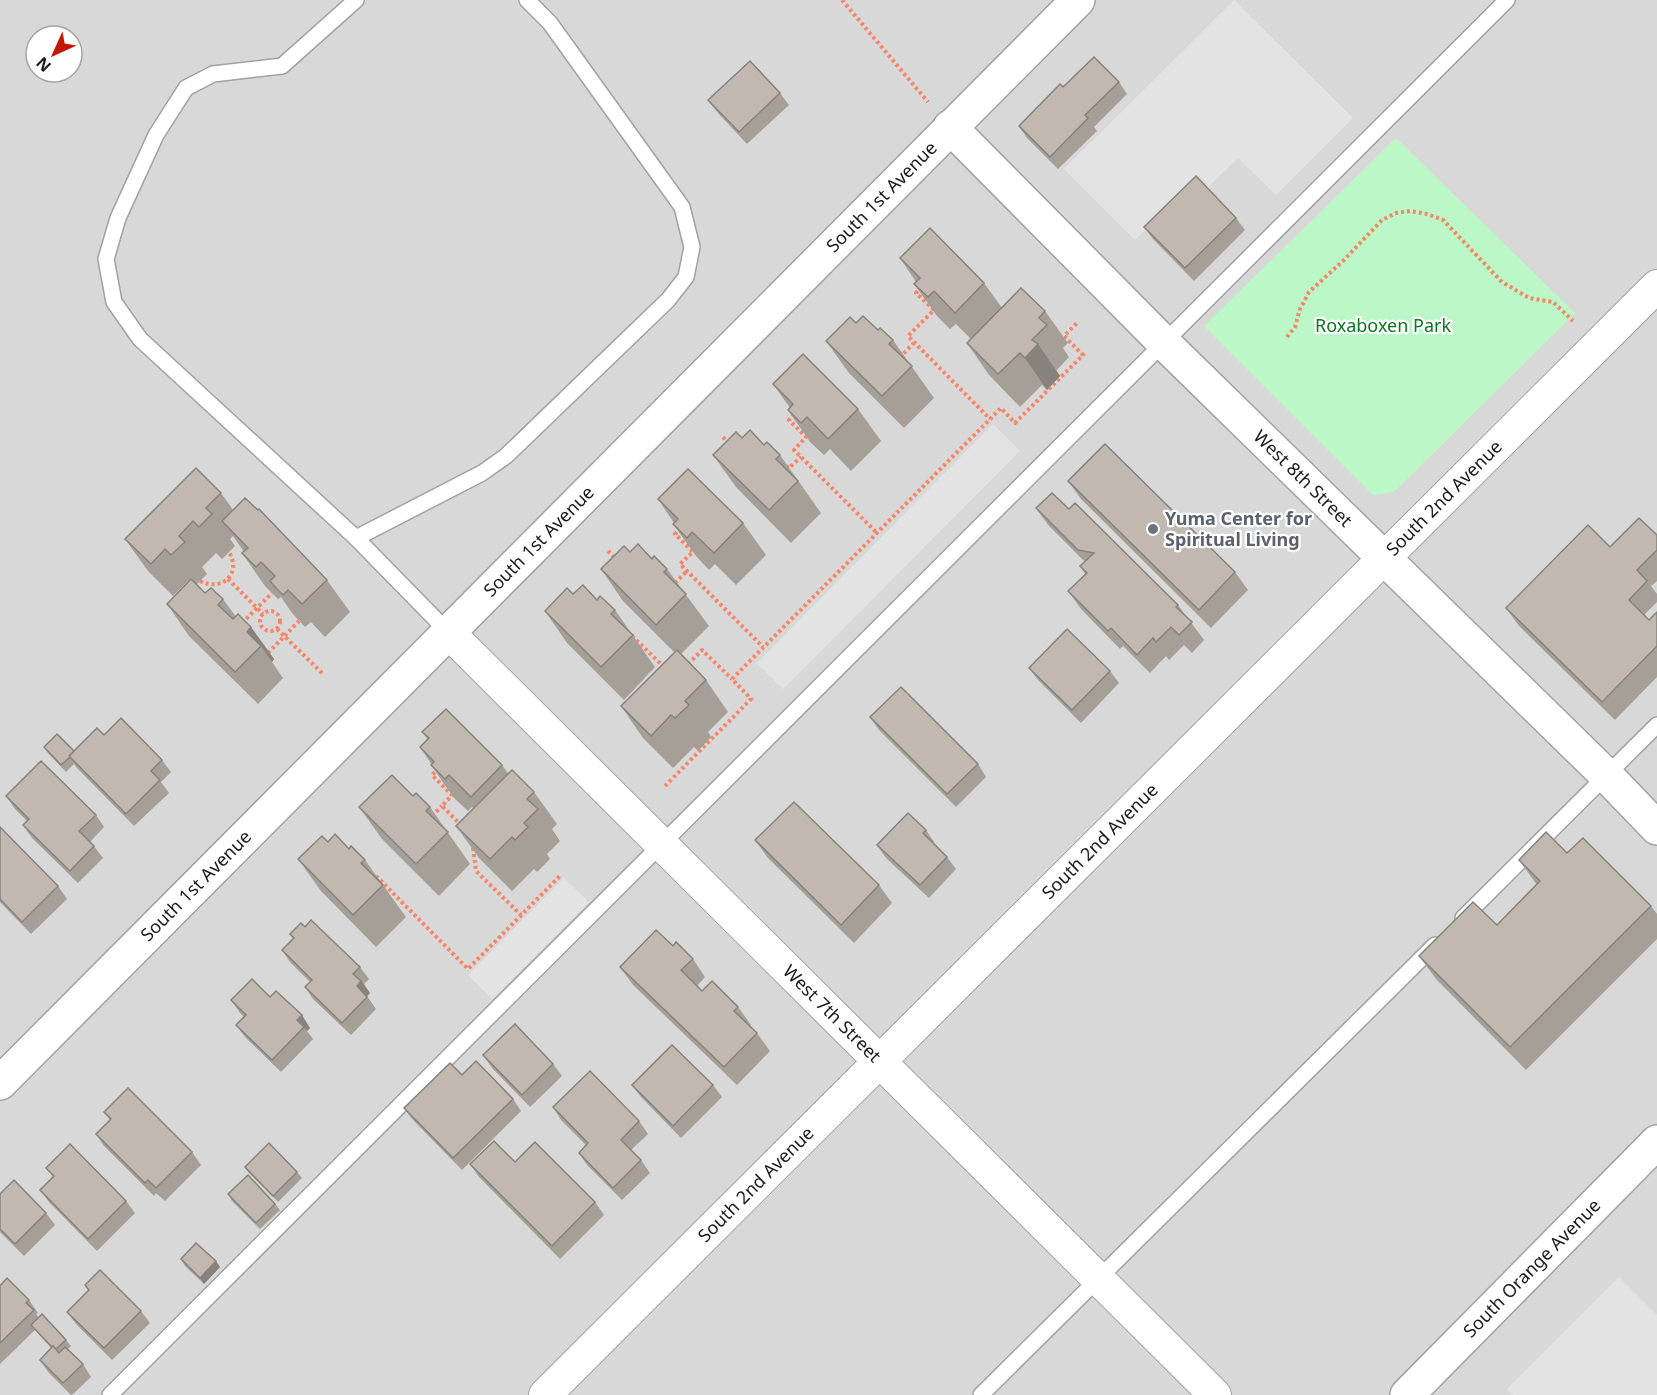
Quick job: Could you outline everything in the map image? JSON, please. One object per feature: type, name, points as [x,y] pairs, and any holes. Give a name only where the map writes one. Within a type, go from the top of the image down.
[{"type":"street","name":"South 1st Avenue","points":[[0,1083],[1078,0]]},
{"type":"street","name":"West 8th Street","points":[[950,127],[1164,343],[1657,828]]},
{"type":"street","name":"South 2nd Avenue","points":[[545,1395],[1657,286]]},
{"type":"street","name":"West 7th Street","points":[[449,633],[1215,1395]]},
{"type":"street","name":"South Orange Avenue","points":[[1407,1395],[1657,1142]]},
{"type":"lane","points":[[356,0],[282,66],[213,74],[186,88],[156,135],[118,218],[106,260],[114,302],[140,339],[356,538],[449,633]]},
{"type":"lane","points":[[356,538],[482,472],[506,456],[668,300],[686,277],[692,247],[682,207],[550,23],[527,0]]},
{"type":"lane","points":[[110,1395],[1507,0]]},
{"type":"lane","points":[[981,1395],[1657,726]]},
{"type":"path","points":[[842,0],[950,127]]},
{"type":"path","points":[[1287,337],[1295,327],[1308,292],[1344,260],[1382,220],[1396,213],[1410,211],[1443,220],[1502,282],[1529,298],[1553,302],[1573,321]]},
{"type":"path","points":[[928,281],[916,293],[934,310],[908,336],[990,419]]},
{"type":"path","points":[[732,679],[1001,408],[1016,423],[1083,355],[1064,336],[1078,322]]},
{"type":"path","points":[[895,349],[901,356],[914,343]]},
{"type":"path","points":[[800,408],[789,420],[806,437],[794,450],[877,533]]},
{"type":"path","points":[[723,437],[738,452]]},
{"type":"path","points":[[783,462],[789,468],[801,457]]},
{"type":"path","points":[[687,522],[675,534],[693,552],[680,564],[763,647]]},
{"type":"path","points":[[608,551],[624,566]]},
{"type":"path","points":[[200,581],[214,585],[222,584],[228,579],[233,567],[229,552]]},
{"type":"path","points":[[669,577],[675,583],[687,571]]},
{"type":"path","points":[[228,579],[263,614]]},
{"type":"path","points":[[239,626],[272,593]]},
{"type":"path","points":[[273,612],[278,616],[280,622],[277,628],[268,632],[262,628],[260,623],[263,614],[273,612]]},
{"type":"path","points":[[268,653],[299,621]]},
{"type":"path","points":[[277,628],[323,674]]},
{"type":"path","points":[[626,630],[666,670]]},
{"type":"path","points":[[665,786],[751,699],[702,650],[681,671]]},
{"type":"path","points":[[424,809],[432,816],[452,795],[432,775],[440,766]]},
{"type":"path","points":[[442,806],[464,828]]},
{"type":"path","points":[[473,847],[476,871],[521,915]]},
{"type":"path","points":[[371,872],[468,969],[560,876]]},
{"type":"shaded area","points":[[0,0],[1657,0],[1657,1395],[0,1395]]},
{"type":"shaded area","points":[[1234,0],[1353,118],[1276,195],[1238,158],[1209,186],[1199,176],[1135,240],[1064,169]]},
{"type":"shaded area","points":[[993,424],[1020,451],[783,689],[757,663]]},
{"type":"shaded area","points":[[564,878],[589,902],[492,999],[468,975]]},
{"type":"shaded area","points":[[1619,1277],[1657,1315],[1657,1395],[1513,1395],[1507,1389]]},
{"type":"green space","name":"Roxaboxen Park","points":[[1396,138],[1575,313],[1394,492],[1373,495],[1204,326]]},
{"type":"building","points":[[1094,57],[1119,82],[1085,115],[1088,118],[1050,157],[1019,126],[1060,84],[1063,87]]},
{"type":"building","points":[[750,61],[780,93],[739,132],[708,100]]},
{"type":"building","points":[[1196,176],[1236,218],[1185,268],[1144,227]]},
{"type":"building","points":[[930,228],[984,283],[955,313],[934,291],[928,297],[914,284],[920,278],[900,258]]},
{"type":"building","points":[[1021,288],[1045,311],[1039,318],[1047,325],[1032,340],[1038,344],[1025,358],[1020,353],[998,374],[967,343]]},
{"type":"building","points":[[863,316],[893,340],[889,344],[912,366],[882,396],[826,341],[850,317],[856,323]]},
{"type":"building","points":[[803,354],[858,409],[828,439],[807,417],[801,423],[788,410],[793,404],[773,384]]},
{"type":"building","points":[[750,430],[764,445],[767,442],[780,455],[776,459],[798,481],[769,510],[713,455],[736,432],[742,438]]},
{"type":"building","points":[[1105,444],[1235,572],[1199,610],[1068,481]]},
{"type":"building","points":[[196,468],[221,493],[206,508],[212,514],[199,527],[193,521],[179,536],[185,542],[171,555],[165,549],[151,564],[125,539]]},
{"type":"building","points":[[688,469],[743,523],[714,553],[692,532],[687,538],[673,524],[678,519],[658,499]]},
{"type":"building","points":[[1052,493],[1069,509],[1075,503],[1178,605],[1176,607],[1192,622],[1179,635],[1171,627],[1156,642],[1153,638],[1137,655],[1111,628],[1108,631],[1068,591],[1087,573],[1080,566],[1094,553],[1078,550],[1036,508]]},
{"type":"building","points":[[245,498],[259,509],[327,580],[302,604],[288,590],[283,595],[270,581],[275,576],[261,562],[256,567],[242,553],[248,548],[222,521]]},
{"type":"building","points":[[1639,518],[1657,535],[1657,550],[1637,570],[1647,581],[1629,600],[1649,620],[1657,612],[1657,646],[1602,702],[1506,608],[1588,525],[1610,547]]},
{"type":"building","points":[[638,544],[652,559],[654,556],[667,569],[664,572],[686,594],[656,625],[601,569],[624,546],[630,552]]},
{"type":"building","points":[[191,579],[205,593],[211,588],[223,599],[218,605],[233,619],[238,614],[251,627],[247,632],[261,646],[235,672],[167,604]]},
{"type":"building","points":[[583,585],[597,600],[600,596],[615,610],[611,614],[633,635],[601,667],[545,611],[567,588],[573,594]]},
{"type":"building","points":[[1067,629],[1110,671],[1072,710],[1029,668]]},
{"type":"building","points":[[677,650],[706,680],[685,701],[689,705],[675,718],[671,715],[651,736],[621,706]]},
{"type":"building","points":[[901,687],[978,764],[947,794],[870,717]]},
{"type":"building","points":[[446,709],[502,765],[471,797],[449,775],[445,779],[431,765],[434,762],[420,747],[429,738],[422,732]]},
{"type":"building","points":[[121,718],[162,760],[151,771],[160,780],[126,814],[69,756],[97,728],[104,735]]},
{"type":"building","points":[[57,734],[74,751],[61,765],[44,747]]},
{"type":"building","points":[[41,761],[96,815],[79,831],[94,846],[70,871],[23,825],[29,819],[6,796]]},
{"type":"building","points":[[512,770],[534,792],[527,799],[538,809],[524,823],[528,827],[515,840],[512,837],[490,859],[456,826]]},
{"type":"building","points":[[392,775],[413,796],[416,793],[430,807],[426,811],[448,832],[416,864],[359,807]]},
{"type":"building","points":[[794,802],[879,885],[841,925],[755,840]]},
{"type":"building","points":[[908,813],[926,830],[923,833],[947,857],[920,885],[877,845]]},
{"type":"building","points":[[0,827],[58,886],[22,922],[0,899]]},
{"type":"building","points":[[1546,832],[1567,853],[1583,838],[1651,906],[1510,1047],[1419,956],[1473,902],[1497,925],[1540,881],[1519,860]]},
{"type":"building","points":[[335,834],[349,849],[351,846],[365,860],[361,863],[383,885],[353,915],[298,859],[322,836],[328,842]]},
{"type":"building","points":[[311,920],[360,967],[353,974],[361,981],[357,986],[367,997],[342,1023],[305,987],[312,980],[282,950],[294,938],[290,934],[301,923],[305,927]]},
{"type":"building","points":[[656,930],[673,946],[676,942],[693,959],[681,970],[702,991],[712,981],[738,1007],[734,1011],[757,1033],[724,1067],[620,967]]},
{"type":"building","points":[[252,979],[270,997],[276,991],[302,1015],[297,1020],[304,1027],[272,1060],[236,1025],[246,1015],[231,1000]]},
{"type":"building","points":[[515,1024],[553,1064],[522,1095],[483,1055]]},
{"type":"building","points":[[672,1045],[713,1085],[673,1126],[632,1085]]},
{"type":"building","points":[[476,1061],[513,1099],[453,1158],[404,1108],[450,1063],[462,1075]]},
{"type":"building","points":[[590,1071],[639,1121],[621,1140],[641,1160],[613,1188],[579,1153],[588,1143],[553,1107]]},
{"type":"building","points":[[128,1088],[192,1152],[156,1188],[148,1180],[145,1183],[96,1134],[111,1119],[104,1112]]},
{"type":"building","points":[[494,1141],[515,1162],[535,1142],[595,1202],[552,1246],[470,1164]]},
{"type":"building","points":[[269,1143],[297,1172],[273,1196],[245,1167]]},
{"type":"building","points":[[70,1144],[126,1201],[88,1239],[40,1190],[54,1176],[46,1168]]},
{"type":"building","points":[[248,1175],[275,1204],[256,1223],[228,1194]]},
{"type":"building","points":[[14,1180],[46,1213],[15,1244],[0,1229],[0,1194]]},
{"type":"building","points":[[196,1243],[216,1261],[200,1278],[181,1259]]},
{"type":"building","points":[[100,1270],[141,1311],[104,1348],[67,1312],[89,1290],[85,1285]]},
{"type":"building","points":[[7,1278],[29,1300],[26,1303],[34,1310],[0,1343],[0,1286]]},
{"type":"building","points":[[42,1314],[66,1340],[56,1349],[31,1325]]},
{"type":"building","points":[[53,1346],[59,1353],[65,1347],[83,1364],[63,1383],[40,1360]]},
{"type":"place","name":"Yuma Center for Spiritual Living","points":[[1153,529]]}]
